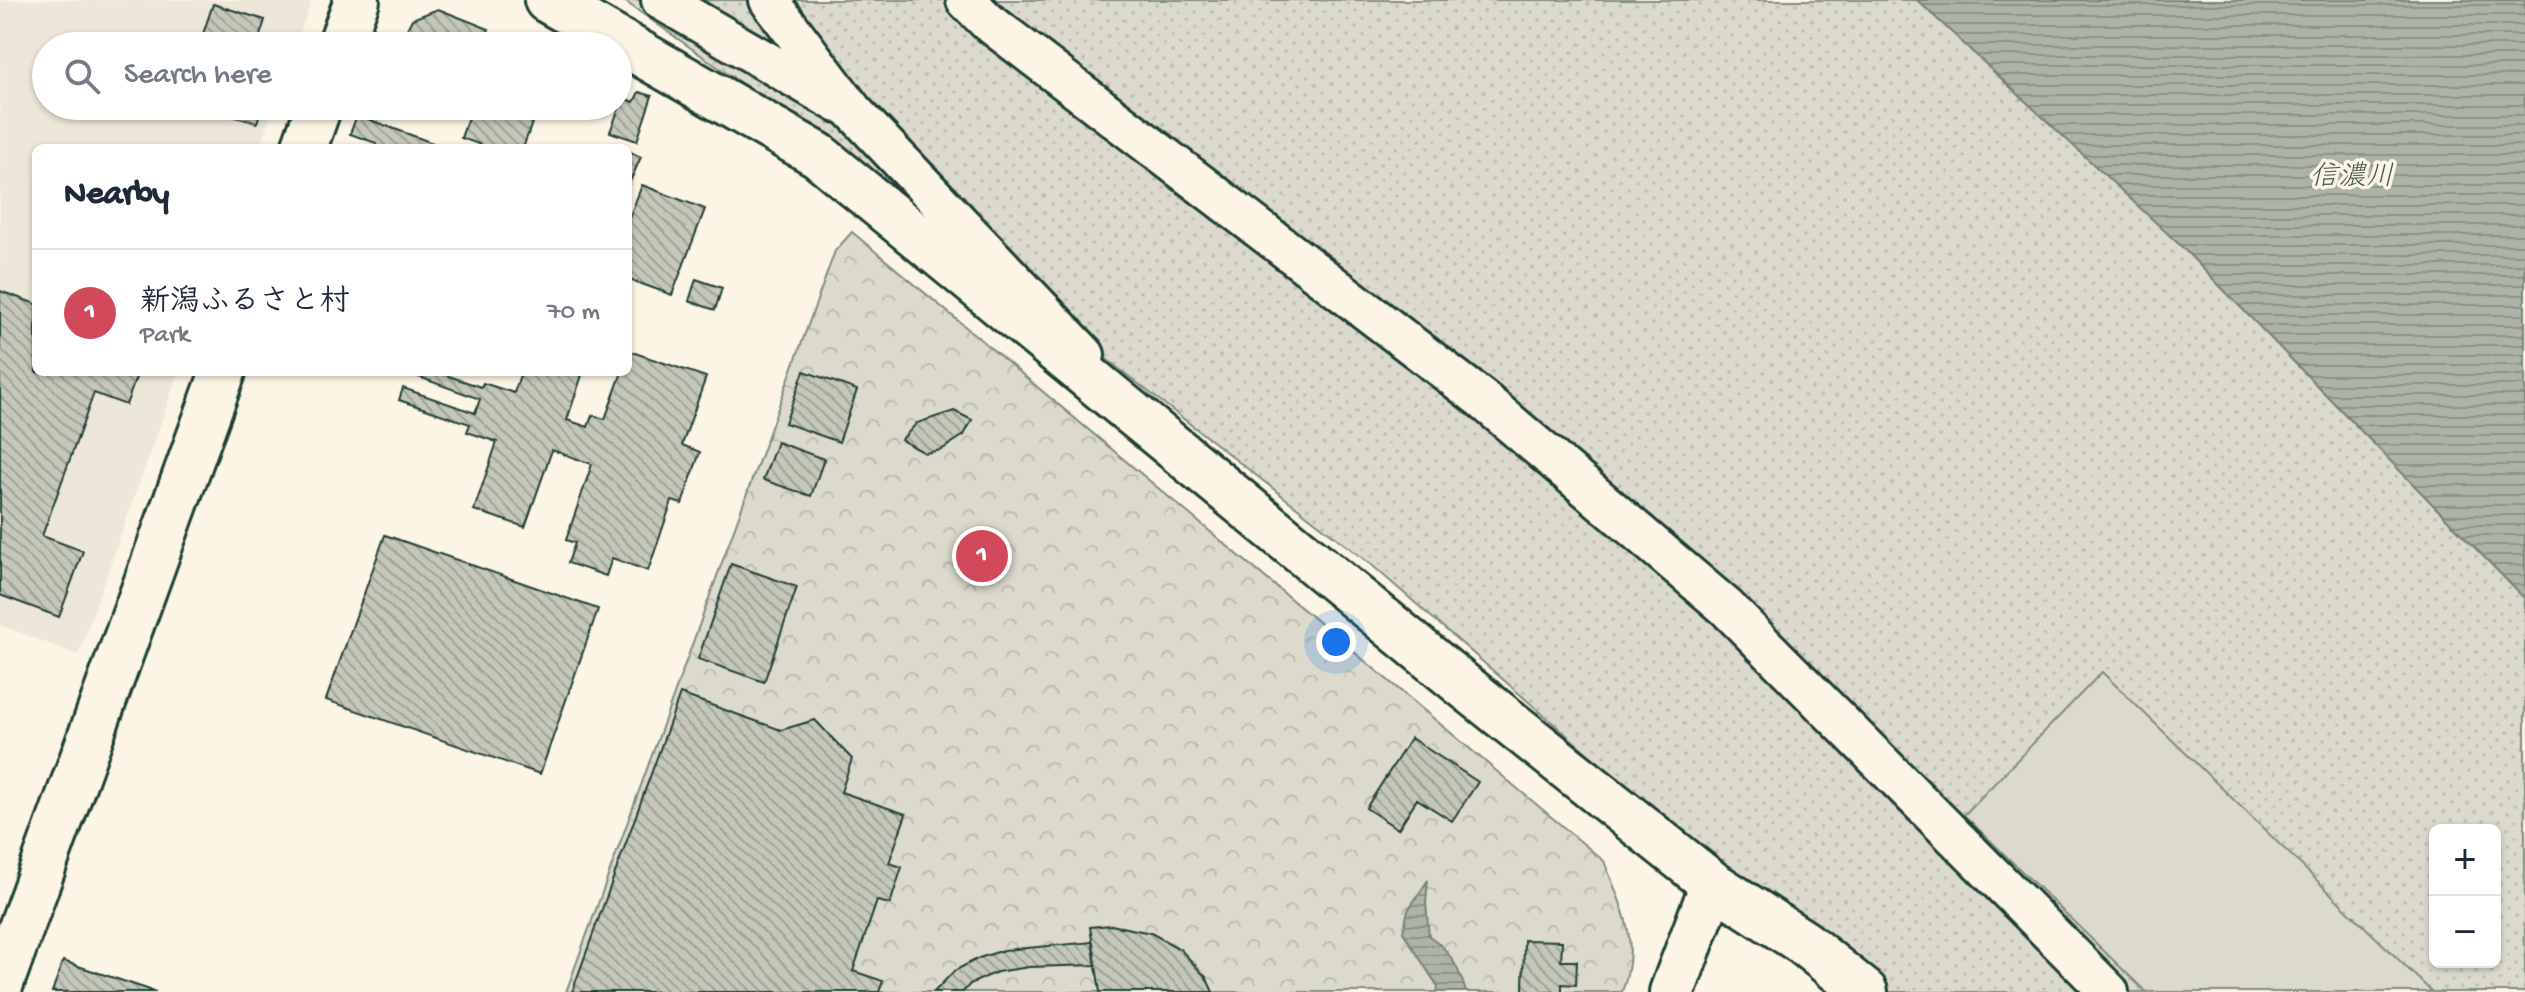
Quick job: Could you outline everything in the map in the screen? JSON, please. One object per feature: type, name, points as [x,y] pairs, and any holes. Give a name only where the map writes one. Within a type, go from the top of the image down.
[{"type":"street","points":[[345,32],[357,0]]},
{"type":"street","points":[[547,0],[603,32]]},
{"type":"street","points":[[661,0],[853,111]]},
{"type":"street","points":[[769,0],[853,111],[1119,391],[1133,413]]},
{"type":"street","points":[[966,0],[999,31],[1482,399],[1726,607],[2109,992]]},
{"type":"street","points":[[632,49],[818,155],[1463,685],[1713,884],[1804,943],[1865,992]]},
{"type":"street","points":[[305,144],[314,120]]},
{"type":"street","points":[[0,986],[222,376]]},
{"type":"street","points":[[1672,992],[1713,884]]},
{"type":"shaded area","points":[[0,0],[312,0],[300,32],[32,32],[32,120],[269,120],[260,144],[32,144],[32,376],[178,376],[78,655],[0,625]]},
{"type":"green space","points":[[623,0],[1917,0],[2180,245],[2525,599],[2525,992],[1879,992],[1848,960],[1632,792],[1374,567],[858,166]]},
{"type":"green space","points":[[852,232],[1604,861],[1627,925],[1630,957],[1622,992],[566,992],[835,251]]},
{"type":"green space","points":[[2102,672],[2432,992],[2146,992],[1964,815]]},
{"type":"water","name":"信濃川","points":[[1917,0],[2525,0],[2525,599],[2180,245]]},
{"type":"water","points":[[1428,880],[1426,903],[1429,936],[1453,960],[1466,992],[1437,992],[1438,987],[1403,932],[1408,910]]},
{"type":"building","points":[[213,4],[265,20],[261,32],[204,32]]},
{"type":"building","points":[[438,9],[489,29],[488,32],[406,32],[412,19]]},
{"type":"building","points":[[639,92],[652,96],[637,141],[610,132],[615,120],[632,120],[634,102]]},
{"type":"building","points":[[355,120],[370,120],[435,144],[376,144],[350,134]]},
{"type":"building","points":[[467,120],[533,120],[524,144],[478,144],[461,138]]},
{"type":"building","points":[[632,153],[641,157],[632,177]]},
{"type":"building","points":[[642,185],[705,209],[672,295],[632,280],[632,211]]},
{"type":"building","points":[[696,279],[722,288],[715,310],[689,301]]},
{"type":"building","points":[[0,291],[32,303],[32,376],[137,376],[126,405],[94,393],[42,536],[83,551],[59,617],[0,595]]},
{"type":"building","points":[[632,352],[706,377],[682,445],[700,452],[682,504],[672,501],[648,571],[612,558],[606,576],[568,563],[575,543],[566,540],[592,464],[552,450],[525,527],[474,510],[497,442],[467,432],[470,424],[399,400],[403,388],[475,413],[480,399],[416,376],[449,376],[481,387],[483,383],[514,393],[520,376],[582,376],[567,420],[588,427],[592,415],[605,419],[621,376],[632,376]]},
{"type":"building","points":[[804,371],[857,390],[839,442],[785,423]]},
{"type":"building","points":[[954,411],[972,420],[964,435],[941,450],[925,453],[901,440],[917,423]]},
{"type":"building","points":[[777,442],[824,459],[811,496],[763,480]]},
{"type":"building","points":[[385,535],[598,609],[540,774],[326,700]]},
{"type":"building","points":[[731,564],[797,587],[764,682],[698,659]]},
{"type":"building","points":[[680,694],[781,730],[815,720],[852,759],[841,792],[906,814],[889,863],[902,867],[890,904],[877,901],[853,971],[883,981],[879,992],[572,992]]},
{"type":"building","points":[[1411,738],[1478,782],[1452,821],[1417,799],[1398,829],[1366,808]]},
{"type":"building","points":[[1111,925],[1151,933],[1180,949],[1206,977],[1213,992],[1100,992],[1090,927]]},
{"type":"building","points":[[1524,940],[1562,941],[1561,961],[1577,961],[1576,985],[1562,984],[1562,992],[1523,992]]},
{"type":"building","points":[[1093,942],[1096,965],[1029,967],[997,972],[970,984],[963,992],[934,992],[954,971],[1004,950]]},
{"type":"building","points":[[63,961],[156,992],[52,992]]},
{"type":"place","name":"新潟ふるさと村","points":[[982,556]]}]
